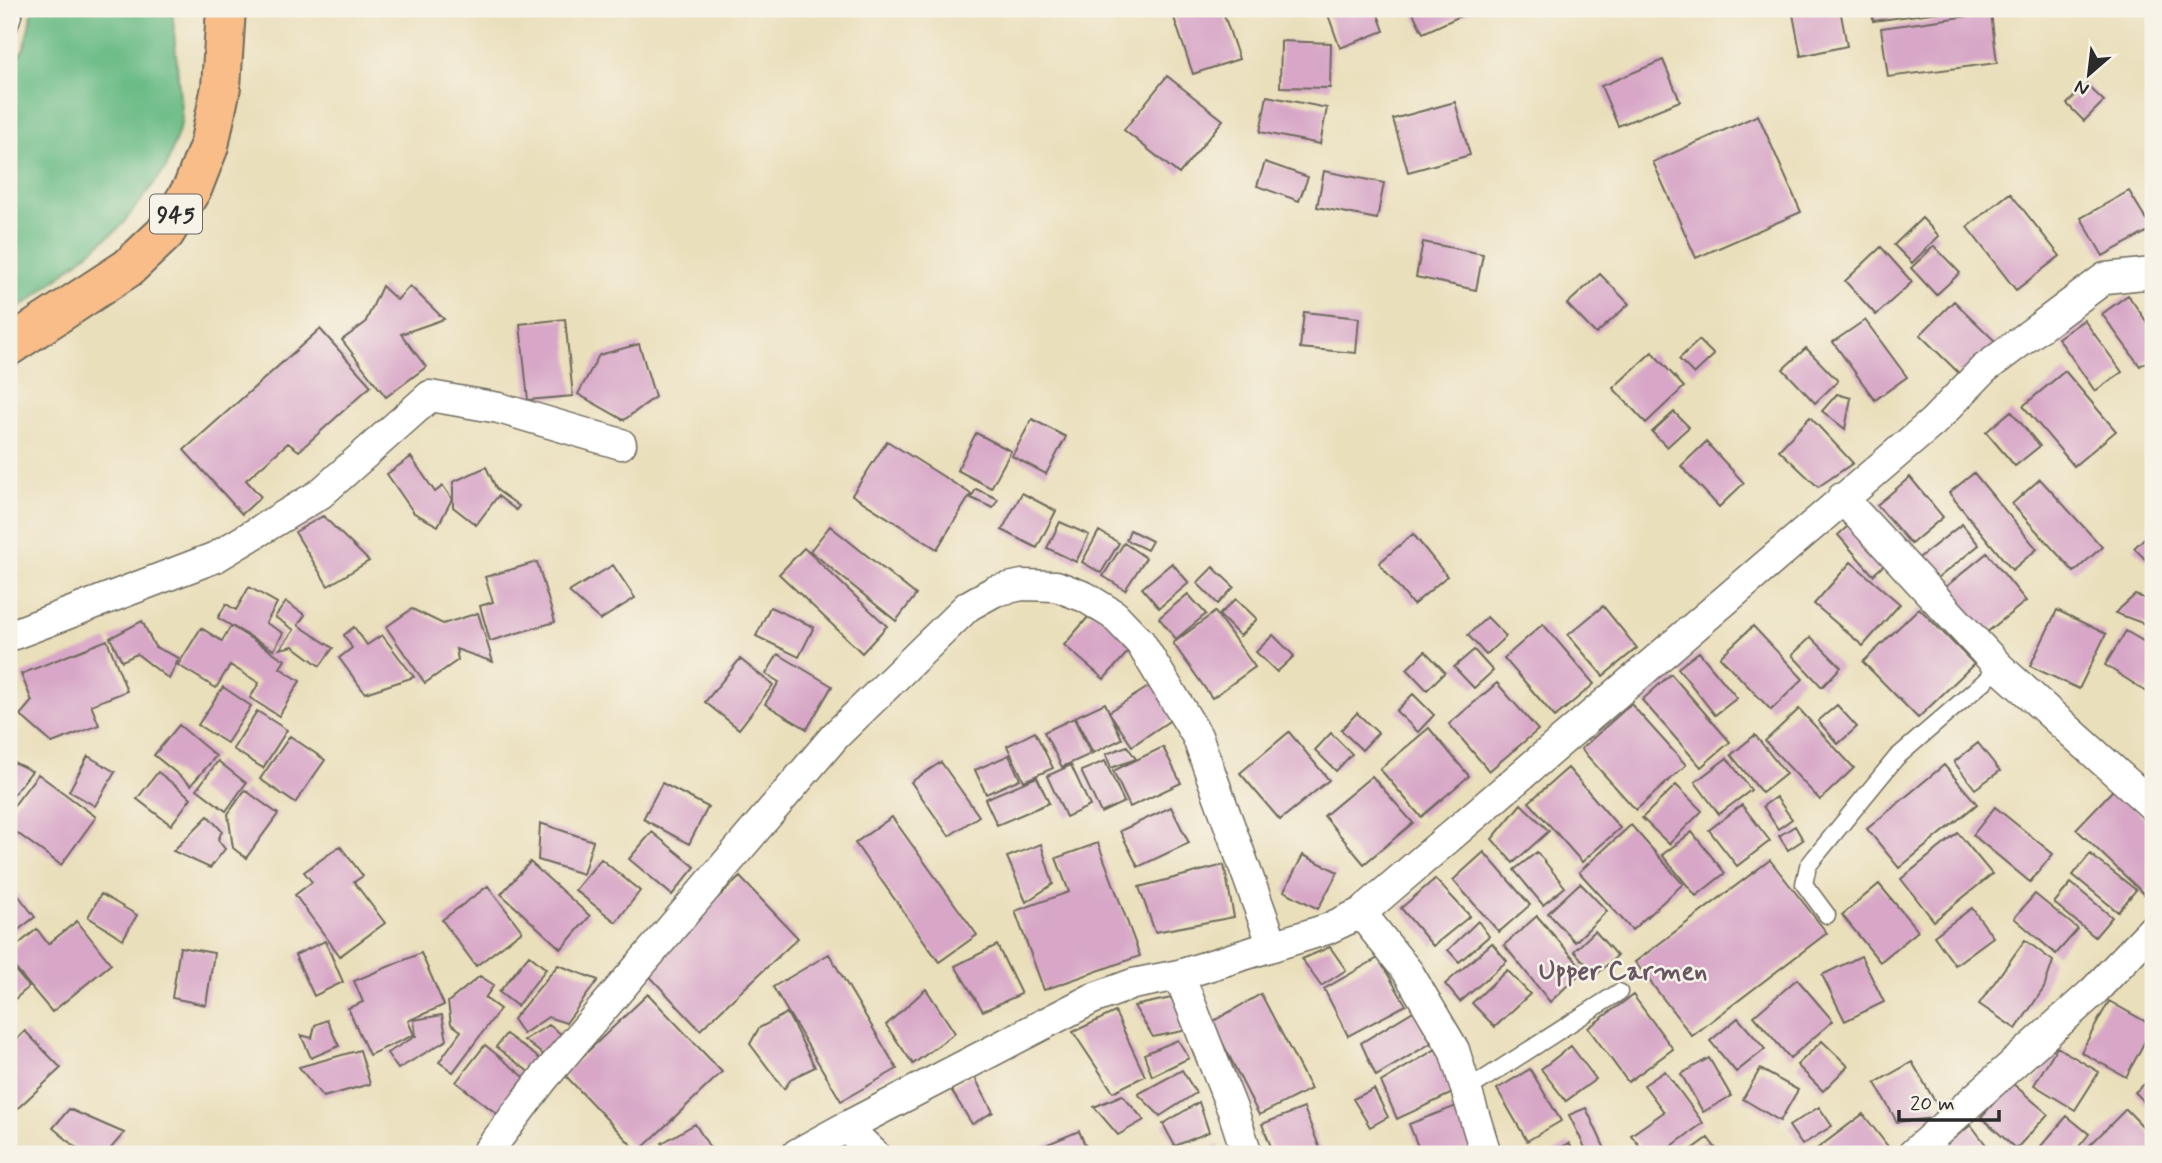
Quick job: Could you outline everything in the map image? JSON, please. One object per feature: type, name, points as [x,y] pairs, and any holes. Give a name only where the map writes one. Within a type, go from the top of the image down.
[{"type":"main road","name":"945","points":[[9,346],[128,268],[165,233],[193,187],[209,146],[221,87],[226,9]]},
{"type":"street","points":[[797,1154],[1092,999],[1133,984],[1179,975],[1327,929],[1361,913],[1933,422],[1984,369],[2105,278],[2153,272]]},
{"type":"street","points":[[9,636],[216,557],[320,494],[430,396],[499,408],[621,444]]},
{"type":"street","points":[[1842,498],[2000,668],[2153,806]]},
{"type":"street","points":[[486,1154],[543,1079],[835,736],[968,606],[995,591],[1022,585],[1056,586],[1085,597],[1114,615],[1140,642],[1197,736],[1273,946]]},
{"type":"street","points":[[1361,913],[1408,972],[1454,1050],[1486,1154]]},
{"type":"street","points":[[1913,1154],[2093,992],[2153,929]]},
{"type":"street","points":[[1179,975],[1233,1111],[1247,1154]]},
{"type":"street","points":[[846,1126],[874,1154]]},
{"type":"lane","points":[[9,28],[15,9]]},
{"type":"lane","points":[[1827,915],[1804,884],[1808,866],[1895,758],[2000,668]]},
{"type":"lane","points":[[1467,1090],[1619,992]]},
{"type":"green space","points":[[33,9],[172,9],[182,121],[166,168],[120,227],[32,299],[9,314],[9,70],[24,48]]},
{"type":"building","points":[[1171,9],[1222,9],[1239,59],[1193,74]]},
{"type":"building","points":[[1326,9],[1376,9],[1384,31],[1340,48]]},
{"type":"building","points":[[1411,9],[1476,9],[1423,33]]},
{"type":"building","points":[[1792,9],[1840,9],[1847,46],[1801,56]]},
{"type":"building","points":[[1872,9],[1940,9],[1940,12],[1873,21]]},
{"type":"building","points":[[1991,13],[1997,63],[1888,77],[1881,28]]},
{"type":"building","points":[[1281,41],[1331,43],[1330,88],[1280,87]]},
{"type":"building","points":[[1663,60],[1680,101],[1618,126],[1601,86]]},
{"type":"building","points":[[1167,76],[1223,120],[1179,174],[1124,130]]},
{"type":"building","points":[[2086,84],[2104,101],[2084,121],[2067,104]]},
{"type":"building","points":[[1267,96],[1327,108],[1320,144],[1260,132]]},
{"type":"building","points":[[1455,102],[1470,155],[1408,172],[1393,119]]},
{"type":"building","points":[[1758,115],[1801,212],[1696,258],[1653,162]]},
{"type":"building","points":[[1265,162],[1308,177],[1299,201],[1257,186]]},
{"type":"building","points":[[1324,171],[1384,183],[1377,219],[1317,207]]},
{"type":"building","points":[[2129,191],[2152,229],[2103,256],[2081,218]]},
{"type":"building","points":[[2010,193],[2060,256],[2016,290],[1967,227]]},
{"type":"building","points":[[1922,218],[1939,236],[1912,263],[1894,245]]},
{"type":"building","points":[[1423,242],[1483,254],[1476,290],[1416,277]]},
{"type":"building","points":[[1934,246],[1960,273],[1936,295],[1911,268]]},
{"type":"building","points":[[1881,247],[1912,282],[1876,315],[1845,281]]},
{"type":"building","points":[[1600,274],[1629,304],[1596,334],[1567,304]]},
{"type":"building","points":[[382,286],[397,300],[410,286],[444,319],[401,334],[426,367],[386,397],[342,340],[365,323]]},
{"type":"building","points":[[2128,295],[2153,331],[2153,357],[2140,366],[2102,314]]},
{"type":"building","points":[[1954,301],[2003,349],[1969,383],[1920,335]]},
{"type":"building","points":[[1304,312],[1359,318],[1356,353],[1300,348]]},
{"type":"building","points":[[565,319],[573,396],[528,400],[520,324]]},
{"type":"building","points":[[1865,320],[1907,377],[1875,400],[1833,342]]},
{"type":"building","points":[[2084,320],[2122,372],[2095,391],[2058,338]]},
{"type":"building","points":[[320,329],[371,386],[299,451],[288,443],[246,480],[261,497],[242,514],[184,450]]},
{"type":"building","points":[[1699,340],[1714,355],[1694,374],[1679,359]]},
{"type":"building","points":[[639,344],[655,397],[624,420],[578,394],[599,355]]},
{"type":"building","points":[[1806,348],[1838,381],[1815,403],[1783,369]]},
{"type":"building","points":[[1652,352],[1684,387],[1646,423],[1613,388]]},
{"type":"building","points":[[2065,371],[2116,431],[2074,466],[2023,406]]},
{"type":"building","points":[[1837,394],[1851,398],[1845,429],[1822,411]]},
{"type":"building","points":[[2011,411],[2040,446],[2015,466],[1986,432]]},
{"type":"building","points":[[1674,412],[1689,427],[1667,447],[1652,432]]},
{"type":"building","points":[[1810,417],[1853,463],[1818,487],[1779,450]]},
{"type":"building","points":[[1032,419],[1066,437],[1046,474],[1012,456]]},
{"type":"building","points":[[976,433],[1011,451],[991,488],[957,470]]},
{"type":"building","points":[[887,441],[971,494],[937,549],[852,495]]},
{"type":"building","points":[[1706,442],[1744,483],[1719,507],[1681,466]]},
{"type":"building","points":[[411,457],[435,492],[443,486],[452,499],[438,526],[414,513],[387,474]]},
{"type":"building","points":[[486,467],[497,490],[519,506],[516,510],[498,496],[476,525],[453,507],[453,482]]},
{"type":"building","points":[[1974,473],[2037,549],[2012,570],[1949,493]]},
{"type":"building","points":[[1910,477],[1943,517],[1911,544],[1877,505]]},
{"type":"building","points":[[2040,479],[2102,547],[2074,572],[2012,504]]},
{"type":"building","points":[[976,489],[998,499],[993,508],[971,498]]},
{"type":"building","points":[[1022,493],[1056,511],[1037,548],[1002,530]]},
{"type":"building","points":[[323,516],[369,561],[328,586],[295,532]]},
{"type":"building","points":[[1060,522],[1089,535],[1076,562],[1047,548]]},
{"type":"building","points":[[1962,524],[1979,545],[1938,578],[1915,561]]},
{"type":"building","points":[[1849,525],[1884,565],[1873,575],[1838,535]]},
{"type":"building","points":[[830,526],[916,595],[896,621],[810,551]]},
{"type":"building","points":[[1130,530],[1152,541],[1147,550],[1126,540]]},
{"type":"building","points":[[2153,530],[2153,567],[2134,548]]},
{"type":"building","points":[[1099,531],[1119,543],[1101,573],[1082,562]]},
{"type":"building","points":[[1413,534],[1447,576],[1413,605],[1379,563]]},
{"type":"building","points":[[1124,543],[1146,558],[1125,590],[1103,576]]},
{"type":"building","points":[[804,548],[887,626],[862,653],[779,574]]},
{"type":"building","points":[[1987,553],[2026,601],[1981,637],[1943,589]]},
{"type":"building","points":[[537,562],[555,622],[490,641],[480,606],[493,602],[485,577]]},
{"type":"building","points":[[1851,562],[1900,604],[1863,646],[1814,604]]},
{"type":"building","points":[[1172,563],[1189,583],[1159,608],[1142,588]]},
{"type":"building","points":[[613,565],[635,598],[600,620],[569,592]]},
{"type":"building","points":[[1213,567],[1234,587],[1218,604],[1197,583]]},
{"type":"building","points":[[249,587],[277,603],[266,623],[283,633],[274,650],[218,618],[226,604],[236,610]]},
{"type":"building","points":[[1188,594],[1206,614],[1176,639],[1159,618]]},
{"type":"building","points":[[2135,595],[2153,601],[2153,627],[2115,613]]},
{"type":"building","points":[[1236,599],[1257,619],[1240,636],[1219,615]]},
{"type":"building","points":[[286,602],[305,615],[298,625],[333,648],[320,666],[293,646],[280,649],[294,630],[275,617]]},
{"type":"building","points":[[1603,606],[1637,648],[1603,676],[1568,635]]},
{"type":"building","points":[[770,607],[814,627],[799,657],[756,636]]},
{"type":"building","points":[[1919,608],[1974,664],[1918,718],[1863,662]]},
{"type":"building","points":[[412,609],[443,624],[478,613],[493,662],[456,649],[458,660],[425,683],[386,627]]},
{"type":"building","points":[[1095,609],[1135,644],[1104,679],[1064,645]]},
{"type":"building","points":[[2057,610],[2106,634],[2079,689],[2030,666]]},
{"type":"building","points":[[1215,612],[1255,667],[1212,698],[1173,643]]},
{"type":"building","points":[[1487,617],[1506,636],[1486,655],[1468,635]]},
{"type":"building","points":[[142,621],[155,647],[179,658],[169,679],[137,654],[122,661],[110,638]]},
{"type":"building","points":[[1543,624],[1594,684],[1555,717],[1504,658]]},
{"type":"building","points":[[231,626],[285,660],[280,668],[300,681],[279,716],[250,698],[259,683],[230,665],[216,688],[178,665],[201,628],[222,641]]},
{"type":"building","points":[[1753,626],[1803,679],[1771,710],[1720,657]]},
{"type":"building","points":[[354,627],[367,645],[382,635],[414,677],[365,693],[339,658],[352,648],[344,635]]},
{"type":"building","points":[[2126,631],[2153,647],[2153,682],[2147,692],[2105,665]]},
{"type":"building","points":[[1273,635],[1294,656],[1277,672],[1256,652]]},
{"type":"building","points":[[1811,637],[1841,667],[1822,687],[1792,655]]},
{"type":"building","points":[[107,640],[127,691],[91,705],[99,725],[52,743],[20,715],[32,701],[21,674]]},
{"type":"building","points":[[1474,650],[1493,671],[1474,688],[1454,667]]},
{"type":"building","points":[[1425,651],[1445,672],[1427,690],[1407,669]]},
{"type":"building","points":[[1699,652],[1737,698],[1715,715],[1678,668]]},
{"type":"building","points":[[778,654],[832,686],[807,729],[765,704],[779,682],[766,674]]},
{"type":"building","points":[[740,659],[773,685],[739,729],[705,702]]},
{"type":"building","points":[[1671,674],[1730,742],[1701,767],[1642,700]]},
{"type":"building","points":[[1156,682],[1178,715],[1132,746],[1109,712]]},
{"type":"building","points":[[1497,683],[1538,730],[1489,771],[1449,724]]},
{"type":"building","points":[[223,687],[251,706],[227,743],[198,725]]},
{"type":"building","points":[[1413,694],[1434,715],[1418,732],[1396,711]]},
{"type":"building","points":[[1105,703],[1122,739],[1093,753],[1075,717]]},
{"type":"building","points":[[1631,704],[1686,765],[1636,810],[1581,749]]},
{"type":"building","points":[[1837,705],[1857,727],[1838,744],[1818,721]]},
{"type":"building","points":[[1799,709],[1854,768],[1820,800],[1765,741]]},
{"type":"building","points":[[257,711],[287,730],[263,768],[233,749]]},
{"type":"building","points":[[1357,713],[1378,733],[1362,750],[1341,730]]},
{"type":"building","points":[[1074,718],[1091,754],[1062,767],[1044,732]]},
{"type":"building","points":[[179,725],[216,756],[191,785],[154,755]]},
{"type":"building","points":[[1429,728],[1469,776],[1421,817],[1380,769]]},
{"type":"building","points":[[1035,732],[1053,768],[1024,781],[1007,746]]},
{"type":"building","points":[[1289,732],[1329,780],[1280,820],[1240,773]]},
{"type":"building","points":[[1331,733],[1352,754],[1336,771],[1315,750]]},
{"type":"building","points":[[1755,735],[1786,774],[1762,793],[1731,755]]},
{"type":"building","points":[[290,736],[325,760],[295,803],[260,779]]},
{"type":"building","points":[[1978,743],[2000,771],[1975,789],[1954,762]]},
{"type":"building","points":[[1127,746],[1136,759],[1111,768],[1106,754]]},
{"type":"building","points":[[1163,747],[1181,783],[1130,807],[1113,771]]},
{"type":"building","points":[[1009,755],[1020,779],[986,794],[975,770]]},
{"type":"building","points":[[88,756],[115,772],[95,806],[69,791]]},
{"type":"building","points":[[1727,758],[1751,790],[1719,814],[1695,782]]},
{"type":"building","points":[[9,760],[32,771],[9,800]]},
{"type":"building","points":[[218,761],[246,783],[226,811],[197,789]]},
{"type":"building","points":[[1105,761],[1124,802],[1101,813],[1081,771]]},
{"type":"building","points":[[941,762],[979,816],[949,836],[911,782]]},
{"type":"building","points":[[1071,765],[1090,806],[1066,817],[1047,776]]},
{"type":"building","points":[[1944,765],[1977,804],[1899,868],[1867,829]]},
{"type":"building","points":[[1568,768],[1620,828],[1582,862],[1529,802]]},
{"type":"building","points":[[158,772],[191,798],[171,825],[137,799]]},
{"type":"building","points":[[38,774],[96,817],[61,865],[9,827],[9,812]]},
{"type":"building","points":[[1372,776],[1413,823],[1364,864],[1324,816]]},
{"type":"building","points":[[1037,777],[1049,803],[997,825],[985,799]]},
{"type":"building","points":[[662,783],[708,807],[689,844],[643,819]]},
{"type":"building","points":[[1676,785],[1702,811],[1669,844],[1642,818]]},
{"type":"building","points":[[2114,789],[2153,826],[2153,884],[2144,894],[2076,829]]},
{"type":"building","points":[[245,790],[278,814],[246,858],[233,848],[228,814]]},
{"type":"building","points":[[1776,797],[1792,819],[1778,829],[1763,806]]},
{"type":"building","points":[[1521,804],[1549,831],[1513,863],[1492,839]]},
{"type":"building","points":[[1742,805],[1770,841],[1737,866],[1709,830]]},
{"type":"building","points":[[1171,807],[1189,843],[1138,867],[1120,831]]},
{"type":"building","points":[[1995,807],[2053,854],[2030,882],[1973,835]]},
{"type":"building","points":[[208,816],[222,831],[218,840],[225,849],[210,868],[173,851]]},
{"type":"building","points":[[892,817],[977,935],[939,962],[855,843]]},
{"type":"building","points":[[540,823],[593,841],[583,874],[538,860]]},
{"type":"building","points":[[1631,825],[1683,884],[1632,930],[1579,872]]},
{"type":"building","points":[[1795,826],[1803,840],[1788,850],[1779,836]]},
{"type":"building","points":[[652,832],[695,867],[672,895],[629,859]]},
{"type":"building","points":[[1692,832],[1725,873],[1696,896],[1662,855]]},
{"type":"building","points":[[1958,833],[1992,874],[1934,921],[1901,879]]},
{"type":"building","points":[[1098,843],[1140,956],[1044,990],[1015,911],[1069,892],[1056,858]]},
{"type":"building","points":[[1041,844],[1053,884],[1026,902],[1007,857]]},
{"type":"building","points":[[340,846],[363,876],[354,882],[385,923],[340,956],[295,895],[312,882],[304,872]]},
{"type":"building","points":[[1484,852],[1530,905],[1499,932],[1453,880]]},
{"type":"building","points":[[1537,852],[1565,887],[1543,905],[1514,870]]},
{"type":"building","points":[[2090,854],[2136,890],[2118,912],[2073,875]]},
{"type":"building","points":[[1303,855],[1338,872],[1318,909],[1284,891]]},
{"type":"building","points":[[601,859],[640,891],[616,922],[575,890]]},
{"type":"building","points":[[1770,860],[1827,933],[1692,1036],[1635,962]]},
{"type":"building","points":[[530,862],[590,916],[561,949],[501,894]]},
{"type":"building","points":[[1224,865],[1234,917],[1155,932],[1139,887]]},
{"type":"building","points":[[740,877],[798,938],[700,1030],[642,968]]},
{"type":"building","points":[[1435,879],[1470,916],[1433,946],[1401,908]]},
{"type":"building","points":[[1580,883],[1607,911],[1575,942],[1548,913]]},
{"type":"building","points":[[2071,883],[2112,917],[2095,937],[2054,903]]},
{"type":"building","points":[[1879,884],[1918,931],[1880,962],[1842,915]]},
{"type":"building","points":[[11,886],[35,917],[9,937],[9,887]]},
{"type":"building","points":[[488,886],[522,931],[476,966],[442,920]]},
{"type":"building","points":[[101,894],[137,915],[123,939],[88,917]]},
{"type":"building","points":[[2035,894],[2078,929],[2056,954],[2014,918]]},
{"type":"building","points":[[1972,908],[1993,937],[1955,965],[1934,936]]},
{"type":"building","points":[[1537,916],[1584,970],[1550,1002],[1504,945]]},
{"type":"building","points":[[77,921],[111,964],[52,1012],[9,961],[9,952],[37,929],[48,944]]},
{"type":"building","points":[[1478,921],[1489,936],[1459,962],[1448,950]]},
{"type":"building","points":[[1595,931],[1617,956],[1596,975],[1574,951]]},
{"type":"building","points":[[2025,940],[2053,961],[2044,988],[2016,1029],[1979,1004]]},
{"type":"building","points":[[325,941],[343,982],[314,996],[295,955]]},
{"type":"building","points":[[1492,943],[1507,961],[1460,1002],[1445,984]]},
{"type":"building","points":[[997,945],[1021,994],[983,1011],[955,966]]},
{"type":"building","points":[[180,947],[214,953],[206,1005],[172,998]]},
{"type":"building","points":[[1330,947],[1346,970],[1321,986],[1302,959]]},
{"type":"building","points":[[421,953],[444,1005],[408,1021],[414,1035],[369,1055],[348,1008],[363,1002],[354,981]]},
{"type":"building","points":[[829,954],[897,1069],[841,1101],[773,987]]},
{"type":"building","points":[[529,955],[546,969],[517,1006],[499,992]]},
{"type":"building","points":[[1861,956],[1884,1002],[1845,1021],[1822,975]]},
{"type":"building","points":[[1378,958],[1406,1005],[1348,1036],[1324,989]]},
{"type":"building","points":[[9,963],[29,987],[9,1004]]},
{"type":"building","points":[[558,965],[598,980],[566,1023],[548,1017],[523,1034],[513,1019]]},
{"type":"building","points":[[1507,970],[1530,994],[1495,1027],[1472,1003]]},
{"type":"building","points":[[480,976],[494,985],[485,998],[500,1009],[453,1072],[439,1062],[461,1031],[451,1024],[448,1002]]},
{"type":"building","points":[[1797,979],[1833,1021],[1790,1058],[1754,1016]]},
{"type":"building","points":[[926,989],[955,1033],[913,1064],[886,1025]]},
{"type":"building","points":[[648,994],[722,1072],[638,1152],[564,1074]]},
{"type":"building","points":[[1261,994],[1311,1089],[1259,1115],[1212,1022]]},
{"type":"building","points":[[1633,995],[1673,1049],[1628,1082],[1588,1028]]},
{"type":"building","points":[[1176,997],[1188,1030],[1153,1037],[1134,1006]]},
{"type":"building","points":[[2109,1001],[2153,1026],[2126,1077],[2081,1052]]},
{"type":"building","points":[[1415,1010],[1431,1043],[1376,1076],[1361,1043]]},
{"type":"building","points":[[1115,1012],[1145,1076],[1113,1092],[1073,1032]]},
{"type":"building","points":[[787,1013],[815,1067],[792,1078],[784,1089],[750,1044],[759,1028]]},
{"type":"building","points":[[442,1015],[447,1040],[398,1069],[387,1053],[416,1036],[414,1020]]},
{"type":"building","points":[[1738,1018],[1765,1049],[1736,1072],[1710,1041]]},
{"type":"building","points":[[327,1020],[339,1046],[311,1058],[301,1035],[312,1038],[315,1025]]},
{"type":"building","points":[[549,1025],[566,1038],[549,1059],[524,1040]]},
{"type":"building","points":[[25,1031],[61,1068],[17,1109],[9,1100],[9,1047]]},
{"type":"building","points":[[506,1034],[543,1061],[533,1075],[496,1047]]},
{"type":"building","points":[[1178,1040],[1189,1058],[1152,1076],[1144,1054]]},
{"type":"building","points":[[1822,1041],[1848,1066],[1823,1091],[1797,1065]]},
{"type":"building","points":[[485,1045],[529,1081],[501,1117],[456,1082]]},
{"type":"building","points":[[1571,1046],[1596,1079],[1566,1101],[1541,1069]]},
{"type":"building","points":[[2057,1047],[2099,1072],[2075,1110],[2034,1085]]},
{"type":"building","points":[[1436,1049],[1457,1091],[1397,1119],[1381,1082]]},
{"type":"building","points":[[360,1050],[370,1084],[323,1097],[299,1067]]},
{"type":"building","points":[[1709,1058],[1731,1096],[1703,1112],[1681,1074]]},
{"type":"building","points":[[1912,1062],[1944,1117],[1897,1122],[1875,1083]]},
{"type":"building","points":[[1530,1069],[1561,1121],[1527,1141],[1497,1089]]},
{"type":"building","points":[[1760,1069],[1798,1090],[1780,1121],[1743,1099]]},
{"type":"building","points":[[1182,1070],[1196,1093],[1160,1116],[1138,1094]]},
{"type":"building","points":[[1665,1071],[1703,1123],[1661,1154],[1646,1154],[1631,1135],[1664,1112],[1644,1085]]},
{"type":"building","points":[[973,1074],[993,1112],[972,1124],[950,1088]]},
{"type":"building","points":[[2153,1077],[2153,1112],[2135,1092]]},
{"type":"building","points":[[2012,1083],[2048,1114],[2016,1149],[1981,1117]]},
{"type":"building","points":[[1374,1089],[1388,1117],[1370,1127],[1353,1099]]},
{"type":"building","points":[[1122,1095],[1144,1120],[1118,1135],[1094,1107]]},
{"type":"building","points":[[1199,1102],[1209,1132],[1175,1146],[1163,1124]]},
{"type":"building","points":[[1459,1105],[1474,1154],[1421,1154],[1409,1124]]},
{"type":"building","points":[[1819,1107],[1832,1126],[1802,1145],[1789,1126]]},
{"type":"building","points":[[1304,1108],[1322,1154],[1274,1154],[1262,1124]]},
{"type":"building","points":[[1586,1108],[1606,1151],[1599,1154],[1588,1154],[1569,1115]]},
{"type":"building","points":[[69,1109],[124,1133],[106,1154],[84,1154],[53,1128]]},
{"type":"building","points":[[2126,1109],[2153,1137],[2153,1154],[2090,1154],[2086,1149]]},
{"type":"building","points":[[1863,1114],[1893,1153],[1810,1154]]},
{"type":"building","points":[[2067,1116],[2089,1134],[2073,1154],[2034,1154]]},
{"type":"building","points":[[695,1124],[714,1154],[669,1154],[662,1143]]},
{"type":"building","points":[[1971,1125],[1990,1150],[1985,1154],[1940,1154],[1937,1151]]},
{"type":"building","points":[[1079,1131],[1089,1154],[1024,1154]]},
{"type":"building","points":[[1708,1138],[1720,1154],[1686,1154]]},
{"type":"building","points":[[1569,1143],[1576,1154],[1550,1154]]},
{"type":"building","points":[[1219,1145],[1221,1154],[1194,1154]]},
{"type":"district","name":"Upper Carmen","points":[[1623,970]]}]
